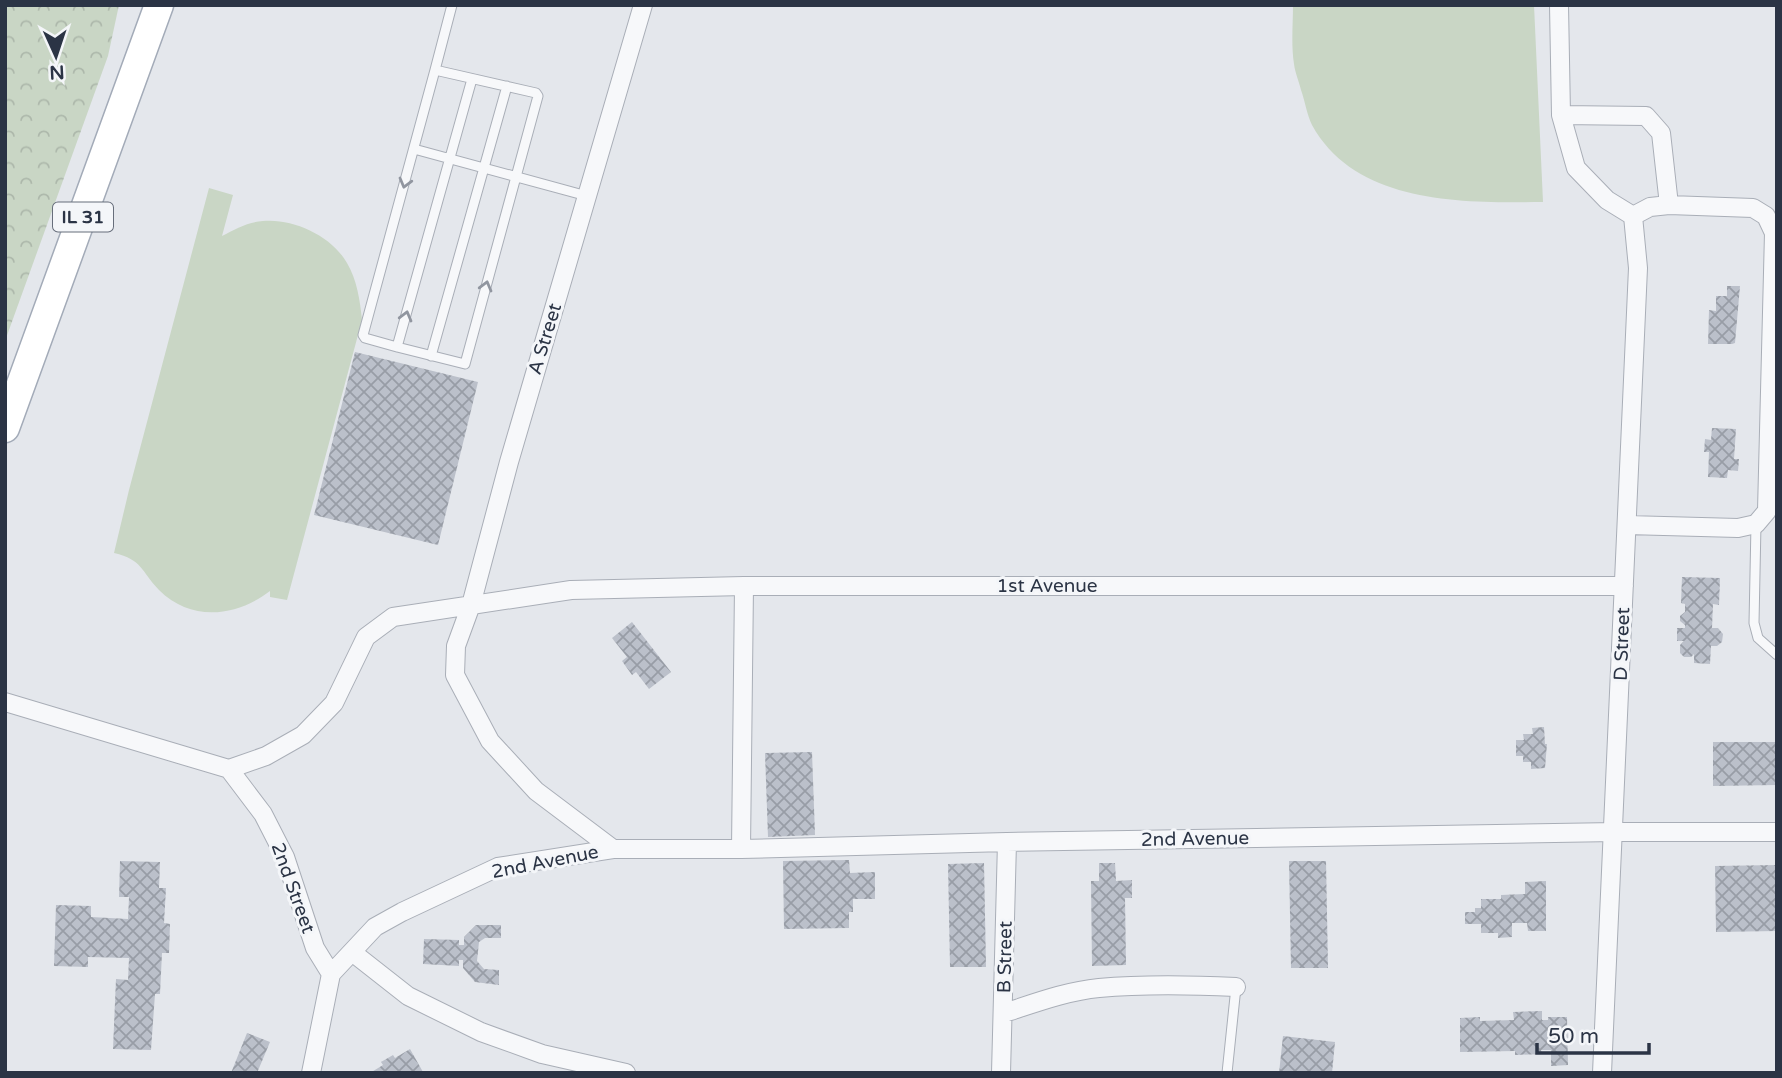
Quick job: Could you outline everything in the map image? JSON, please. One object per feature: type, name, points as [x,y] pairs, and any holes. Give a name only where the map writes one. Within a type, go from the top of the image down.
[{"type":"main road","name":"IL 31","points":[[5,428],[159,5]]},
{"type":"street","name":"A Street","points":[[455,675],[456,646],[471,605],[509,462],[643,5]]},
{"type":"street","points":[[1559,5],[1561,115],[1576,168],[1606,200],[1633,216],[1650,207],[1669,205],[1754,208],[1766,216],[1774,233],[1767,511],[1756,524],[1738,528],[1627,525]]},
{"type":"street","points":[[1561,115],[1646,116],[1661,133],[1669,205]]},
{"type":"street","name":"D Street","points":[[1602,1073],[1615,832],[1638,268],[1633,216]]},
{"type":"street","points":[[741,849],[744,586]]},
{"type":"street","name":"1st Avenue","points":[[229,769],[266,757],[303,735],[334,702],[366,637],[393,617],[571,590],[744,586],[1624,586]]},
{"type":"street","name":"2nd Avenue","points":[[455,675],[490,741],[536,791],[614,849]]},
{"type":"street","points":[[5,702],[229,769]]},
{"type":"street","name":"2nd Street","points":[[229,769],[262,814],[285,857],[314,948],[331,974]]},
{"type":"street","name":"2nd Avenue","points":[[352,952],[375,927],[498,867],[614,849],[741,849],[1615,832],[1777,832]]},
{"type":"street","name":"B Street","points":[[1001,1073],[1007,842]]},
{"type":"street","points":[[311,1073],[331,974],[352,952],[408,996],[481,1032],[542,1054],[625,1073]]},
{"type":"street","points":[[1004,1013],[1098,988],[1186,985],[1236,987]]},
{"type":"lane","points":[[435,70],[536,93],[538,96],[465,365],[365,338],[363,335],[452,5]]},
{"type":"lane","points":[[397,347],[472,79]]},
{"type":"lane","points":[[430,356],[506,86]]},
{"type":"lane","points":[[414,149],[587,196]]},
{"type":"lane","points":[[1756,524],[1754,623],[1758,638],[1777,655]]},
{"type":"lane","points":[[1227,1073],[1236,987]]},
{"type":"green space","points":[[5,5],[119,5],[108,56],[5,341]]},
{"type":"green space","points":[[1293,5],[1534,5],[1543,202],[1480,202],[1414,194],[1384,185],[1356,171],[1331,151],[1310,121],[1294,64]]},
{"type":"green space","points":[[209,188],[233,195],[222,236],[252,223],[275,221],[311,231],[332,245],[347,263],[353,276],[362,320],[287,600],[270,597],[270,591],[243,606],[214,612],[185,607],[172,600],[159,590],[136,563],[114,553]]},
{"type":"building","points":[[1727,286],[1740,286],[1735,343],[1708,344],[1709,310],[1716,311],[1716,296],[1727,296]]},
{"type":"building","points":[[355,352],[478,382],[438,545],[314,515]]},
{"type":"building","points":[[1712,428],[1736,429],[1734,459],[1739,459],[1738,471],[1728,470],[1727,478],[1708,477],[1709,452],[1704,452],[1705,439],[1711,440]]},
{"type":"building","points":[[1682,577],[1720,578],[1719,605],[1713,604],[1712,628],[1718,628],[1723,634],[1722,642],[1711,646],[1710,664],[1694,663],[1694,654],[1684,657],[1680,653],[1680,645],[1684,641],[1677,641],[1677,628],[1685,628],[1680,621],[1680,616],[1685,612],[1685,604],[1681,603]]},
{"type":"building","points":[[632,622],[671,672],[649,689],[636,672],[632,675],[622,661],[627,657],[612,638]]},
{"type":"building","points":[[1544,727],[1547,744],[1545,768],[1531,769],[1531,762],[1523,762],[1523,756],[1516,756],[1516,740],[1524,740],[1523,734],[1533,734],[1532,728]]},
{"type":"building","points":[[1713,742],[1777,742],[1777,785],[1713,786]]},
{"type":"building","points":[[812,752],[815,835],[768,837],[765,753]]},
{"type":"building","points":[[849,860],[850,873],[875,872],[875,899],[853,899],[853,912],[849,912],[849,928],[784,929],[783,861]]},
{"type":"building","points":[[120,861],[160,862],[159,888],[166,888],[164,923],[170,924],[169,953],[162,953],[160,994],[155,994],[151,1050],[113,1049],[116,979],[128,980],[129,958],[88,957],[88,967],[54,966],[56,905],[91,906],[91,917],[128,919],[129,897],[119,897]]},
{"type":"building","points":[[1289,861],[1326,861],[1328,968],[1291,968]]},
{"type":"building","points":[[984,863],[986,967],[950,967],[948,864]]},
{"type":"building","points":[[1099,863],[1115,863],[1116,881],[1132,880],[1132,898],[1125,898],[1126,965],[1092,966],[1091,881],[1099,881]]},
{"type":"building","points":[[1777,865],[1777,931],[1716,932],[1715,866]]},
{"type":"building","points":[[1546,881],[1546,931],[1528,931],[1527,923],[1512,923],[1512,937],[1498,938],[1498,933],[1481,933],[1481,924],[1465,924],[1465,912],[1475,912],[1475,908],[1481,908],[1481,899],[1501,899],[1501,895],[1525,894],[1525,882]]},
{"type":"building","points":[[476,925],[501,925],[501,938],[485,938],[479,942],[477,961],[484,969],[499,970],[499,985],[475,982],[463,968],[463,960],[459,960],[459,966],[423,964],[424,939],[459,940],[459,945],[464,945],[464,937]]},
{"type":"building","points":[[1542,1011],[1542,1020],[1548,1020],[1548,1017],[1567,1017],[1568,1065],[1551,1066],[1551,1050],[1541,1050],[1542,1054],[1515,1055],[1515,1051],[1460,1052],[1460,1018],[1480,1017],[1480,1021],[1514,1020],[1513,1012]]},
{"type":"building","points":[[247,1033],[270,1042],[257,1073],[231,1073]]},
{"type":"building","points":[[1283,1036],[1335,1042],[1332,1073],[1279,1073]]},
{"type":"building","points":[[410,1049],[423,1072],[370,1073],[383,1065],[381,1062]]}]
